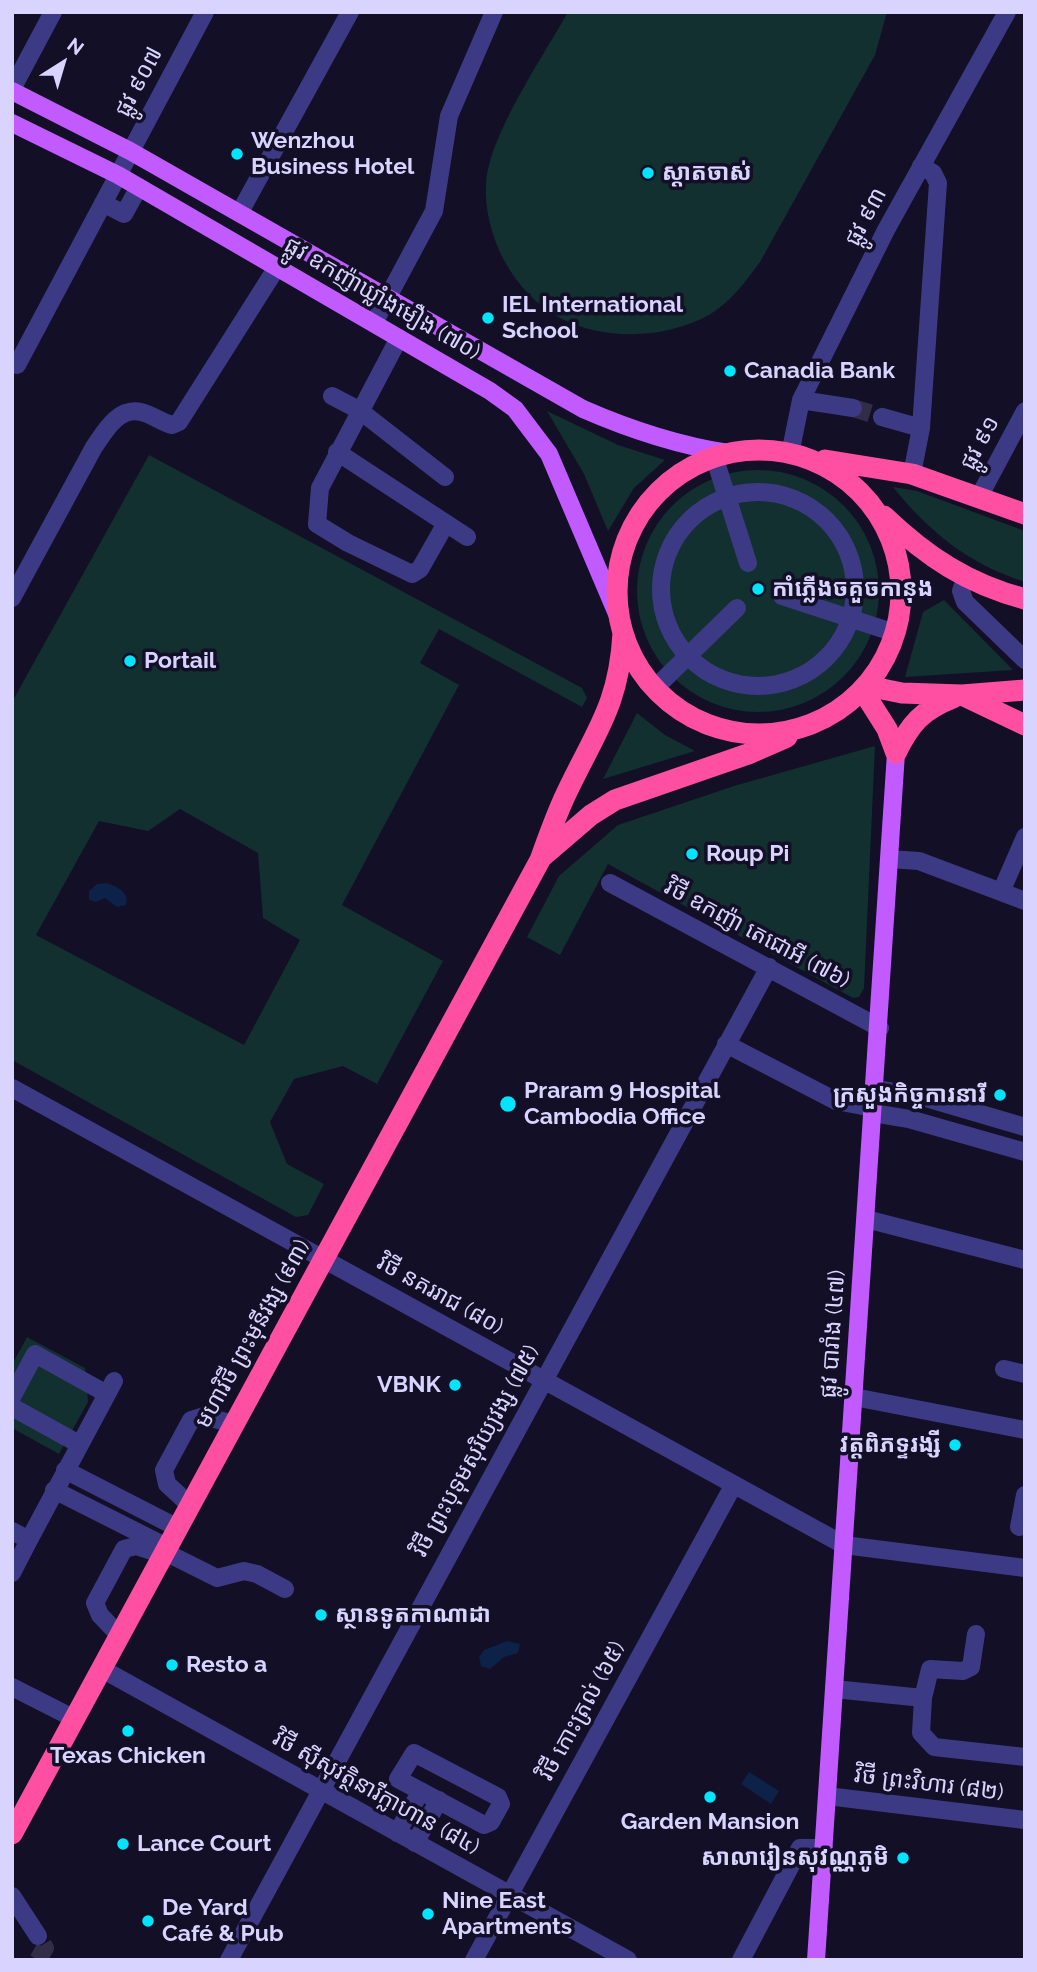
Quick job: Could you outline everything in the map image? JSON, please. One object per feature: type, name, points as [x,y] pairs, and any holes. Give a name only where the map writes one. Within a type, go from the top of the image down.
[{"type":"highway","points":[[721,454],[761,451],[912,474],[1025,514]]},
{"type":"highway","name":"មហាវិថី ព្រះមុនីវង្ស (៩៣)","points":[[14,1825],[102,1670],[540,860],[565,794],[611,704],[621,670],[622,627],[617,573],[631,527],[659,488],[685,469],[721,454]]},
{"type":"highway","points":[[797,455],[840,475],[927,554],[965,579],[1025,600]]},
{"type":"highway","name":"មហាវិថី ព្រះមុនីវង្ស (៩៣)","points":[[540,860],[592,815],[615,800],[748,754],[805,730],[844,709],[865,689],[888,652],[895,633],[899,594],[895,555],[889,537],[870,502]]},
{"type":"highway","points":[[622,627],[631,652],[655,688],[698,719],[723,729],[764,734],[805,730]]},
{"type":"highway","points":[[865,689],[961,695],[1025,690]]},
{"type":"highway","points":[[865,689],[896,753]]},
{"type":"highway","points":[[896,753],[917,717],[932,706],[961,695],[1025,725]]},
{"type":"main road","name":"ផ្លូវ ឧកញ៉ាឃ្លាំងមឿង (៧០)","points":[[12,90],[240,212],[583,409],[628,429],[721,454]]},
{"type":"main road","name":"ផ្លូវ ឧកញ៉ាឃ្លាំងមឿង (៧០)","points":[[12,123],[118,175],[490,391],[514,409],[535,431],[549,454],[622,627]]},
{"type":"main road","points":[[399,338],[413,313]]},
{"type":"main road","name":"ផ្លូវ បារាំង (៤៧)","points":[[816,1960],[880,1028],[896,753]]},
{"type":"street","points":[[12,90],[53,12]]},
{"type":"street","name":"ផ្លូវ ៩០៧","points":[[17,365],[205,12]]},
{"type":"street","points":[[240,212],[350,12]]},
{"type":"street","points":[[374,323],[434,211],[449,116],[494,12]]},
{"type":"street","name":"ផ្លូវ ៩៣","points":[[797,455],[801,400],[921,166],[1006,12]]},
{"type":"street","points":[[912,474],[921,428],[938,183],[933,173],[921,166]]},
{"type":"street","points":[[103,202],[124,214],[139,187]]},
{"type":"street","points":[[13,596],[107,428],[121,414],[129,412],[142,412],[172,425],[180,422],[277,267]]},
{"type":"street","points":[[399,338],[320,488],[317,524],[412,574],[420,569],[445,525]]},
{"type":"street","points":[[332,396],[359,410],[445,477]]},
{"type":"street","points":[[801,400],[853,408]]},
{"type":"street","name":"ផ្លូវ ៩១","points":[[979,497],[1025,411]]},
{"type":"street","points":[[882,416],[921,428]]},
{"type":"street","points":[[337,452],[467,537]]},
{"type":"street","points":[[721,454],[727,496],[748,564]]},
{"type":"street","points":[[769,492],[809,506],[826,520],[849,555],[854,575],[855,597],[851,619],[843,636],[824,660],[799,677],[780,684],[739,684],[719,678],[688,656],[665,617],[661,596],[662,574],[677,534],[699,512],[727,496],[769,492]]},
{"type":"street","points":[[965,579],[961,591],[965,602],[1025,660]]},
{"type":"street","points":[[782,596],[895,633]]},
{"type":"street","points":[[655,688],[737,607]]},
{"type":"street","points":[[1001,892],[1025,837]]},
{"type":"street","points":[[889,859],[919,861],[1025,901]]},
{"type":"street","name":"វិថី ឧកញ៉ា តេជោអី (៧៦)","points":[[610,883],[880,1028]]},
{"type":"street","name":"វិថី ព្រះបុទុមសុរិយ្យវង្ស (៧៥)","points":[[229,1960],[542,1379],[769,967]]},
{"type":"street","points":[[726,1044],[836,1101],[1025,1152]]},
{"type":"street","name":"វិថី នគររាជ (៨០)","points":[[12,1088],[844,1545]]},
{"type":"street","points":[[874,1089],[916,1095],[1025,1127]]},
{"type":"street","points":[[866,1219],[1025,1260]]},
{"type":"street","points":[[12,1397],[35,1354],[111,1387],[12,1573]]},
{"type":"street","points":[[1004,1369],[1025,1374]]},
{"type":"street","points":[[854,1397],[1025,1430]]},
{"type":"street","points":[[12,1407],[79,1444]]},
{"type":"street","points":[[191,1506],[167,1484],[164,1470],[191,1420],[204,1416],[233,1424]]},
{"type":"street","points":[[65,1470],[178,1528]]},
{"type":"street","name":"វិថី កោះត្រល់ (៦៥)","points":[[474,1960],[733,1486]]},
{"type":"street","points":[[54,1490],[217,1577],[244,1572],[257,1574],[285,1589]]},
{"type":"street","points":[[1019,1527],[1025,1495]]},
{"type":"street","points":[[12,1531],[29,1540]]},
{"type":"street","points":[[844,1545],[1025,1568]]},
{"type":"street","points":[[120,1636],[100,1615],[95,1603],[124,1549],[136,1546],[166,1551]]},
{"type":"street","points":[[976,1634],[971,1667],[963,1671],[930,1669],[923,1698],[921,1733],[934,1747],[1025,1758]]},
{"type":"street","name":"វិថី ស៊ីសុវត្ថិនារីក្លាហាន (៨៤)","points":[[102,1670],[628,1960]]},
{"type":"street","points":[[12,1686],[75,1719]]},
{"type":"street","points":[[834,1689],[923,1698]]},
{"type":"street","points":[[414,1753],[498,1797],[501,1804],[488,1826],[439,1800],[398,1779],[414,1753]]},
{"type":"street","points":[[397,1833],[421,1791]]},
{"type":"street","name":"វិថី ព្រះវិហារ (៨២)","points":[[827,1796],[1025,1820]]},
{"type":"street","points":[[415,1843],[439,1800]]},
{"type":"street","points":[[741,1960],[800,1847],[824,1847]]},
{"type":"street","points":[[12,1896],[38,1936]]},
{"type":"green space","name":"ស្ដាតចាស់","points":[[568,12],[887,12],[875,55],[760,262],[724,304],[692,323],[655,333],[635,334],[596,331],[560,318],[543,307],[516,279],[496,242],[486,203],[489,164],[519,96]]},
{"type":"green space","points":[[547,411],[618,445],[665,460],[634,488],[608,531],[584,474]]},
{"type":"green space","points":[[149,455],[582,688],[587,698],[582,707],[439,629],[420,663],[459,685],[342,905],[443,961],[377,1084],[343,1066],[294,1079],[270,1122],[287,1164],[324,1184],[308,1215],[296,1217],[12,1060],[12,702]],"holes":[[[180,809],[258,853],[263,918],[300,940],[244,1045],[36,935],[99,821],[148,831]]]},
{"type":"green space","points":[[758,470],[782,472],[804,479],[825,490],[844,505],[859,524],[870,545],[877,567],[877,615],[870,637],[859,658],[844,677],[825,692],[804,703],[782,710],[758,712],[734,710],[712,703],[691,692],[672,677],[657,658],[646,637],[639,615],[637,591],[639,567],[646,545],[657,524],[672,505],[691,490],[712,479],[734,472]]},
{"type":"green space","points":[[893,487],[917,491],[1025,531],[1025,582],[986,566],[952,545],[921,518]]},
{"type":"green space","points":[[944,600],[1013,670],[905,677],[923,612]]},
{"type":"green space","points":[[637,713],[665,735],[695,751],[603,779]]},
{"type":"green space","points":[[875,746],[864,988],[859,997],[853,998],[608,864],[560,955],[527,937],[559,876],[618,825],[734,786]]},
{"type":"green space","points":[[27,1337],[85,1368],[88,1402],[59,1454],[12,1428],[12,1365]]},
{"type":"water","points":[[106,883],[124,893],[126,905],[117,907],[105,898],[96,902],[89,900],[89,891],[97,884]]},
{"type":"water","points":[[507,1641],[520,1644],[518,1653],[504,1657],[490,1669],[481,1666],[479,1657],[484,1650]]},
{"type":"water","points":[[749,1772],[779,1791],[771,1804],[741,1784]]},
{"type":"tunnel","points":[[853,408],[882,417]]},
{"type":"tunnel","points":[[38,1936],[45,1948],[38,1960]]},
{"type":"place","name":"Wenzhou Business Hotel","points":[[237,154]]},
{"type":"place","name":"ស្ដាតចាស់","points":[[648,173]]},
{"type":"place","name":"IEL International School","points":[[488,318]]},
{"type":"place","name":"Canadia Bank","points":[[730,371]]},
{"type":"place","name":"កាំភ្លើងចគួចកានុង","points":[[758,589]]},
{"type":"place","name":"Portail","points":[[130,661]]},
{"type":"place","name":"Roup Pi","points":[[692,854]]},
{"type":"place","name":"ក្រសួងកិច្ចការនារី","points":[[1000,1095]]},
{"type":"place","name":"Praram 9 Hospital Cambodia Office","points":[[508,1104]]},
{"type":"place","name":"VBNK","points":[[455,1385]]},
{"type":"place","name":"វត្តពិភទ្ទរង្សី","points":[[955,1445]]},
{"type":"place","name":"ស្ថានទូតកាណាដា","points":[[321,1615]]},
{"type":"place","name":"Resto a","points":[[172,1665]]},
{"type":"place","name":"Texas Chicken","points":[[128,1731]]},
{"type":"place","name":"Garden Mansion","points":[[710,1797]]},
{"type":"place","name":"Lance Court","points":[[123,1844]]},
{"type":"place","name":"សាលារៀនសុវណ្ណភូមិ","points":[[903,1858]]},
{"type":"place","name":"Nine East Apartments","points":[[428,1914]]},
{"type":"place","name":"De Yard Café & Pub","points":[[148,1921]]}]
